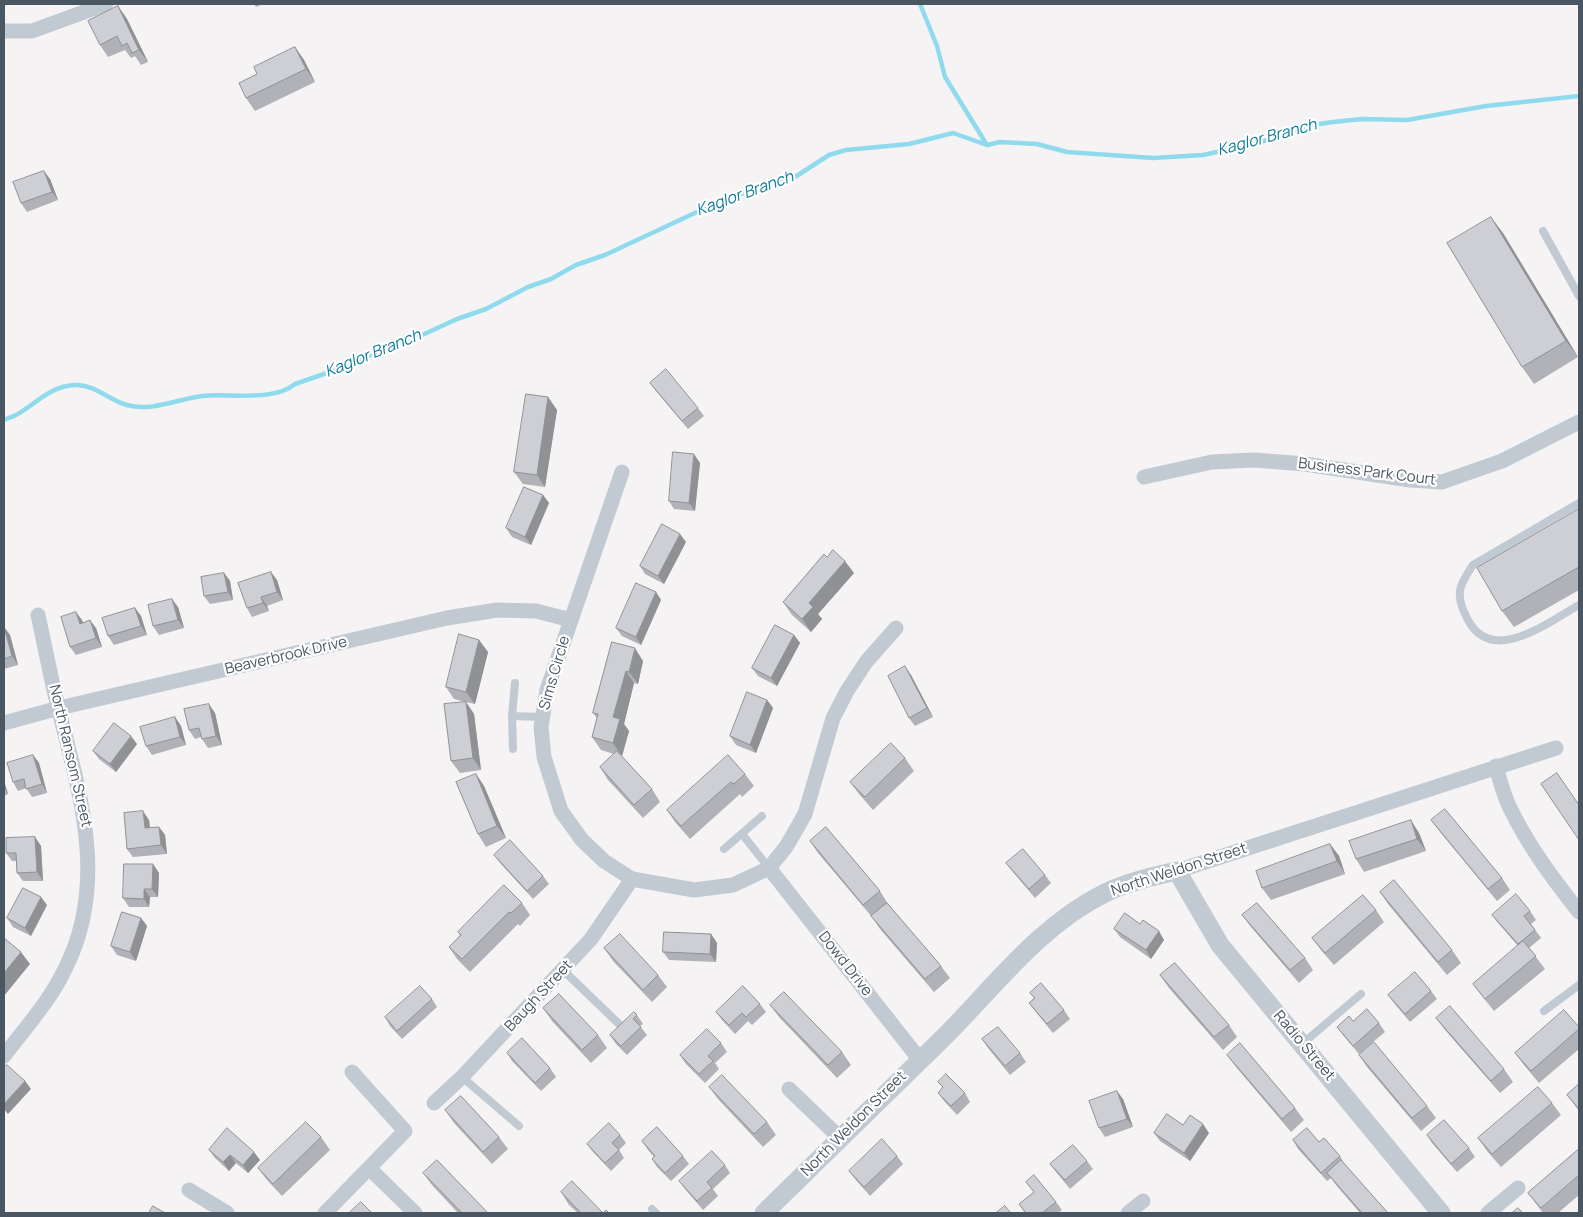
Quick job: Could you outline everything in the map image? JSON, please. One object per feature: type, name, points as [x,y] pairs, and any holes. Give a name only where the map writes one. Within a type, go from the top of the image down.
[{"type":"street","points":[[4,31],[32,31],[106,4]]},
{"type":"street","name":"Business Park Court","points":[[1144,477],[1212,462],[1254,460],[1305,464],[1410,480],[1442,482],[1502,461],[1579,422]]},
{"type":"street","name":"Sims Circle","points":[[622,472],[547,690],[541,727],[544,757],[561,811],[582,840],[604,861],[632,879],[694,890],[733,885],[769,868],[786,847],[806,814],[833,718],[847,691],[866,662],[896,628]]},
{"type":"street","name":"Beaverbrook Drive","points":[[4,723],[59,708],[447,618],[497,610],[536,611],[571,620]]},
{"type":"street","name":"North Ransom Street","points":[[4,1056],[39,1011],[65,970],[75,946],[87,898],[89,848],[82,798],[38,615]]},
{"type":"street","name":"North Weldon Street","points":[[773,1210],[840,1138],[1036,942],[1063,918],[1106,892],[1151,877],[1177,871],[1556,748]]},
{"type":"street","points":[[1496,766],[1510,808],[1527,840],[1550,875],[1579,912]]},
{"type":"street","name":"Dowd Drive","points":[[769,868],[920,1060]]},
{"type":"street","name":"Radio Street","points":[[1177,871],[1220,945],[1442,1213]]},
{"type":"street","name":"Baugh Street","points":[[434,1102],[462,1077],[591,939],[632,879]]},
{"type":"street","points":[[325,1213],[406,1131],[352,1072]]},
{"type":"street","points":[[789,1089],[840,1138]]},
{"type":"street","points":[[369,1168],[415,1213]]},
{"type":"street","points":[[1488,1213],[1518,1188]]},
{"type":"street","points":[[189,1190],[228,1213]]},
{"type":"street","points":[[1128,1213],[1143,1201]]},
{"type":"lane","points":[[1543,231],[1579,296]]},
{"type":"lane","points":[[1579,503],[1473,565],[1463,580],[1459,601],[1470,627],[1487,639],[1502,642],[1519,638],[1579,605]]},
{"type":"lane","points":[[513,749],[512,716],[515,683]]},
{"type":"lane","points":[[512,716],[542,717]]},
{"type":"lane","points":[[724,849],[762,816]]},
{"type":"lane","points":[[742,834],[769,868]]},
{"type":"lane","points":[[563,970],[620,1025]]},
{"type":"lane","points":[[1544,1011],[1579,985]]},
{"type":"lane","points":[[1302,1044],[1361,994]]},
{"type":"lane","points":[[462,1077],[519,1126]]},
{"type":"building","points":[[118,6],[139,50],[132,53],[127,43],[122,46],[117,36],[100,45],[88,21]]},
{"type":"building","points":[[295,47],[306,69],[246,98],[239,83],[257,74],[254,67]]},
{"type":"building","points":[[44,171],[52,192],[21,203],[13,182]]},
{"type":"building","points":[[1491,217],[1566,341],[1522,367],[1447,243]]},
{"type":"building","points":[[666,369],[698,408],[682,421],[650,383]]},
{"type":"building","points":[[526,394],[548,397],[537,475],[514,472]]},
{"type":"building","points":[[673,452],[694,454],[689,503],[669,501]]},
{"type":"building","points":[[524,487],[543,495],[525,537],[506,528]]},
{"type":"building","points":[[1579,509],[1579,567],[1502,611],[1477,568]]},
{"type":"building","points":[[662,524],[680,534],[658,576],[640,566]]},
{"type":"building","points":[[833,550],[845,561],[809,603],[813,607],[802,619],[783,602],[824,554],[827,557]]},
{"type":"building","points":[[271,572],[277,592],[261,597],[263,603],[247,608],[238,583]]},
{"type":"building","points":[[224,573],[228,592],[204,596],[201,577]]},
{"type":"building","points":[[636,583],[656,592],[636,637],[616,628]]},
{"type":"building","points":[[172,599],[178,620],[153,626],[148,605]]},
{"type":"building","points":[[135,608],[141,626],[108,636],[102,618]]},
{"type":"building","points":[[76,612],[80,624],[90,620],[96,638],[70,647],[61,617]]},
{"type":"building","points":[[775,625],[794,635],[771,678],[752,668]]},
{"type":"building","points":[[4,627],[12,656],[4,659]]},
{"type":"building","points":[[459,634],[479,640],[466,692],[446,687]]},
{"type":"building","points":[[612,642],[635,648],[629,672],[626,671],[613,717],[620,719],[613,743],[592,737],[598,714],[593,713]]},
{"type":"building","points":[[905,666],[927,708],[909,718],[888,676]]},
{"type":"building","points":[[747,692],[767,700],[750,745],[730,736]]},
{"type":"building","points":[[466,702],[473,758],[451,761],[444,704]]},
{"type":"building","points":[[209,704],[216,736],[202,739],[199,728],[189,730],[184,709]]},
{"type":"building","points":[[175,717],[180,737],[146,746],[140,727]]},
{"type":"building","points":[[114,723],[131,736],[110,764],[93,751]]},
{"type":"building","points":[[891,743],[905,758],[865,797],[850,782]]},
{"type":"building","points":[[617,751],[652,789],[634,805],[600,767]]},
{"type":"building","points":[[33,755],[42,784],[26,789],[24,779],[13,782],[7,763]]},
{"type":"building","points":[[728,755],[745,774],[734,784],[731,782],[681,826],[667,810]]},
{"type":"building","points":[[1557,773],[1579,805],[1579,840],[1541,784]]},
{"type":"building","points":[[476,774],[497,826],[478,834],[456,782]]},
{"type":"building","points":[[1445,809],[1502,878],[1488,889],[1431,820]]},
{"type":"building","points":[[143,811],[145,828],[159,827],[161,845],[127,849],[124,813]]},
{"type":"building","points":[[1411,820],[1417,839],[1356,859],[1349,841]]},
{"type":"building","points":[[826,827],[880,891],[863,905],[810,841]]},
{"type":"building","points":[[35,837],[37,872],[17,873],[16,853],[6,853],[6,838]]},
{"type":"building","points":[[510,840],[543,876],[527,891],[494,855]]},
{"type":"building","points":[[1330,844],[1337,861],[1262,888],[1256,871]]},
{"type":"building","points":[[1023,849],[1045,875],[1029,889],[1006,863]]},
{"type":"building","points":[[124,864],[153,864],[152,889],[144,889],[144,899],[123,898]]},
{"type":"building","points":[[1394,880],[1452,950],[1438,962],[1380,892]]},
{"type":"building","points":[[504,885],[522,903],[511,913],[509,912],[462,959],[449,947],[461,935],[458,932]]},
{"type":"building","points":[[23,888],[41,897],[25,928],[7,918]]},
{"type":"building","points":[[1516,894],[1530,911],[1524,916],[1535,930],[1518,944],[1492,915]]},
{"type":"building","points":[[1363,895],[1376,910],[1325,953],[1312,938]]},
{"type":"building","points":[[887,903],[941,966],[925,979],[871,916]]},
{"type":"building","points":[[1257,903],[1305,958],[1290,970],[1242,915]]},
{"type":"building","points":[[122,912],[141,918],[130,952],[111,946]]},
{"type":"building","points":[[1125,913],[1140,924],[1143,920],[1159,931],[1146,950],[1114,929]]},
{"type":"building","points":[[664,932],[711,934],[710,954],[663,952]]},
{"type":"building","points":[[620,934],[658,975],[643,990],[604,948]]},
{"type":"building","points":[[4,938],[21,952],[4,973]]},
{"type":"building","points":[[1523,941],[1536,956],[1485,999],[1473,984]]},
{"type":"building","points":[[1175,963],[1229,1025],[1214,1037],[1160,975]]},
{"type":"building","points":[[1415,972],[1431,991],[1405,1014],[1388,995]]},
{"type":"building","points":[[1041,983],[1064,1010],[1047,1024],[1029,1003],[1035,998],[1030,993]]},
{"type":"building","points":[[420,986],[432,999],[397,1031],[385,1017]]},
{"type":"building","points":[[743,986],[760,1004],[746,1017],[742,1013],[729,1025],[716,1012]]},
{"type":"building","points":[[784,992],[842,1052],[828,1065],[770,1005]]},
{"type":"building","points":[[559,994],[598,1035],[582,1050],[543,1008]]},
{"type":"building","points":[[1450,1006],[1504,1069],[1491,1081],[1436,1018]]},
{"type":"building","points":[[1367,1009],[1379,1023],[1353,1046],[1337,1027],[1349,1016],[1353,1021]]},
{"type":"building","points":[[1564,1010],[1579,1029],[1531,1071],[1515,1053]]},
{"type":"building","points":[[634,1012],[637,1015],[633,1019],[641,1027],[621,1046],[610,1035]]},
{"type":"building","points":[[998,1027],[1020,1053],[1005,1066],[982,1039]]},
{"type":"building","points":[[707,1029],[721,1043],[708,1056],[713,1061],[699,1074],[680,1055]]},
{"type":"building","points":[[522,1038],[550,1068],[535,1083],[507,1053]]},
{"type":"building","points":[[1374,1042],[1427,1106],[1412,1118],[1359,1055]]},
{"type":"building","points":[[1240,1043],[1295,1108],[1282,1119],[1227,1055]]},
{"type":"building","points":[[7,1065],[25,1081],[4,1104],[4,1068]]},
{"type":"building","points":[[946,1074],[965,1093],[951,1106],[938,1093],[943,1087],[938,1082]]},
{"type":"building","points":[[722,1075],[767,1122],[754,1134],[709,1087]]},
{"type":"building","points":[[1579,1084],[1579,1109],[1567,1095]]},
{"type":"building","points":[[1538,1087],[1552,1103],[1492,1154],[1478,1138]]},
{"type":"building","points":[[1117,1091],[1127,1119],[1099,1128],[1089,1101]]},
{"type":"building","points":[[461,1096],[499,1137],[483,1152],[445,1110]]},
{"type":"building","points":[[1167,1114],[1183,1125],[1190,1115],[1203,1124],[1184,1153],[1154,1133]]},
{"type":"building","points":[[1444,1120],[1469,1148],[1451,1164],[1427,1135]]},
{"type":"building","points":[[306,1122],[321,1137],[273,1184],[258,1168]]},
{"type":"building","points":[[609,1123],[620,1135],[612,1143],[619,1150],[605,1163],[587,1144]]},
{"type":"building","points":[[657,1127],[683,1156],[665,1173],[652,1159],[655,1156],[642,1141]]},
{"type":"building","points":[[227,1128],[254,1152],[243,1165],[230,1155],[223,1162],[209,1150]]},
{"type":"building","points":[[1307,1128],[1319,1142],[1324,1138],[1340,1156],[1321,1173],[1293,1140]]},
{"type":"building","points":[[882,1139],[897,1156],[864,1187],[849,1171]]},
{"type":"building","points":[[1073,1145],[1087,1161],[1065,1180],[1050,1164]]},
{"type":"building","points":[[1579,1149],[1579,1175],[1541,1208],[1528,1193]]},
{"type":"building","points":[[712,1151],[725,1165],[707,1182],[712,1188],[697,1201],[679,1181]]},
{"type":"building","points":[[437,1160],[488,1213],[462,1213],[423,1173]]},
{"type":"building","points":[[1341,1160],[1388,1213],[1362,1213],[1327,1173]]},
{"type":"building","points":[[1034,1175],[1056,1202],[1042,1213],[1026,1213],[1019,1204],[1034,1192],[1026,1182]]},
{"type":"building","points":[[572,1181],[603,1213],[581,1213],[561,1192]]},
{"type":"building","points":[[361,1202],[372,1213],[349,1213]]},
{"type":"building","points":[[153,1206],[165,1213],[149,1213]]},
{"type":"building","points":[[1005,1206],[1011,1213],[996,1213]]},
{"type":"building","points":[[1518,1208],[1523,1213],[1512,1213]]},
{"type":"waterway","points":[[920,4],[937,46],[945,77],[987,145]]},
{"type":"waterway","name":"Kaglor Branch","points":[[4,420],[22,412],[56,389],[74,385],[88,387],[120,403],[136,407],[155,406],[202,396],[250,396],[286,390],[295,384],[353,364],[384,348],[420,336],[457,319],[486,309],[528,287],[551,279],[576,265],[605,255],[729,197],[747,192],[752,188],[795,177],[829,155],[846,150],[909,144],[953,133],[987,145],[1000,142],[1037,144],[1067,152],[1153,158],[1203,155],[1254,144],[1319,124],[1362,119],[1407,120],[1486,106],[1579,96]]}]
